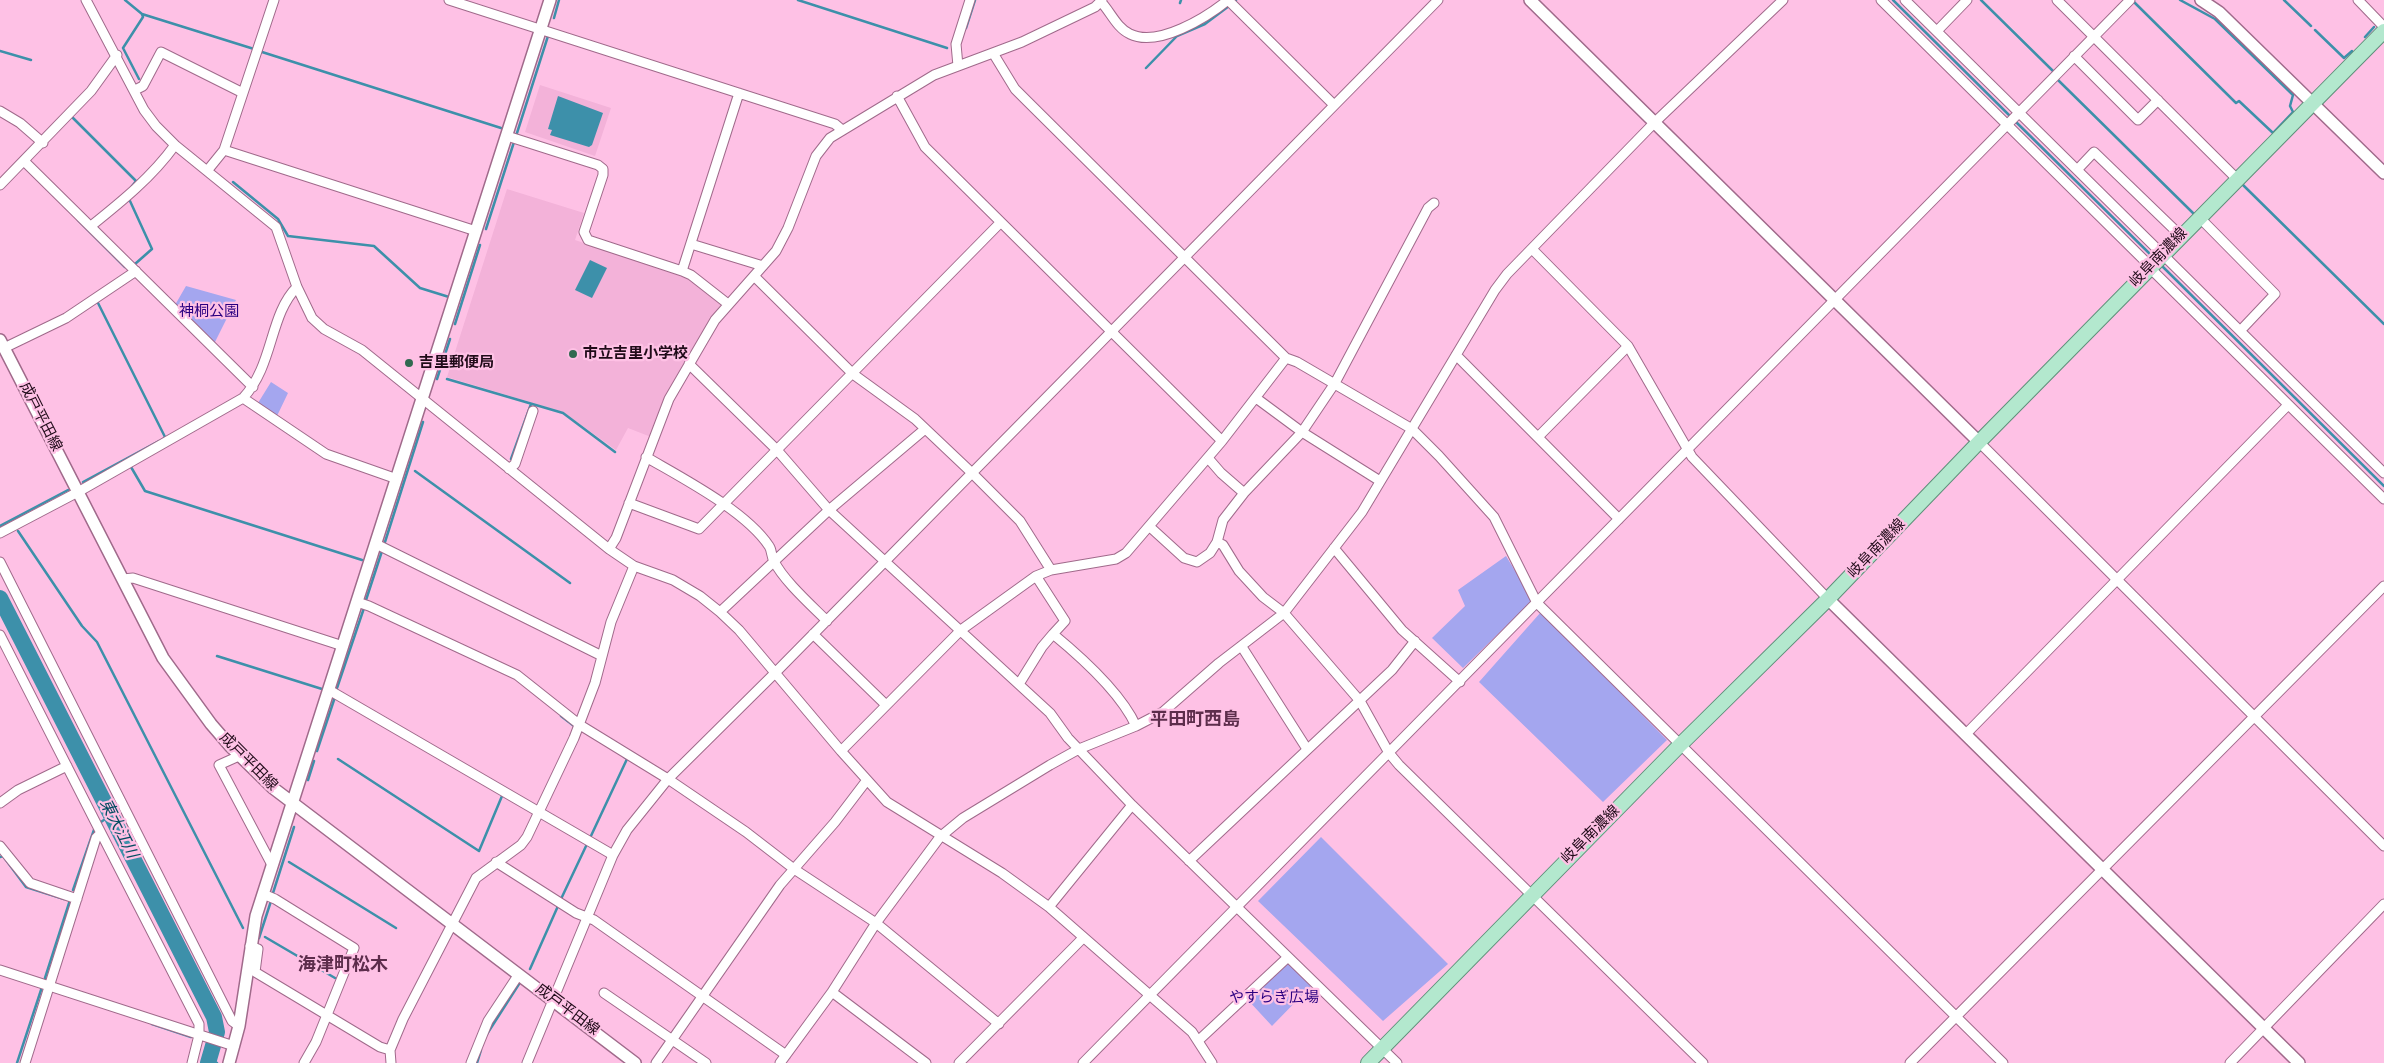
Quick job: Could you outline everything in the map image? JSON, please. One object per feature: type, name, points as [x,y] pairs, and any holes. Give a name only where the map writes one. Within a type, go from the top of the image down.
[{"type":"main road","name":"岐阜南濃線","points":[[1368,1063],[1680,745],[1828,599],[2199,217],[2384,31]]},
{"type":"street","points":[[86,0],[136,90],[144,110],[156,126],[175,145],[276,227],[297,287],[312,318],[324,329],[362,350],[609,549],[634,566],[673,580],[700,596],[720,612],[739,630],[841,751],[887,802],[940,837],[1002,873],[1049,908],[1150,994],[1199,1040],[1212,1063]]},
{"type":"street","points":[[207,171],[224,150],[274,0]]},
{"type":"street","points":[[449,0],[835,124],[842,130]]},
{"type":"street","points":[[229,1063],[232,1045],[239,1026],[250,946],[263,894],[550,0]]},
{"type":"street","points":[[958,66],[956,44],[970,0]]},
{"type":"street","points":[[609,549],[616,538],[646,456],[670,399],[715,320],[776,251],[788,228],[816,156],[830,138],[897,96],[934,75],[1022,42],[1102,1],[1119,26],[1129,34],[1155,36],[1182,29],[1205,18],[1228,0],[1334,106]]},
{"type":"street","points":[[526,1063],[613,855],[627,830],[668,779],[827,621],[1438,0]]},
{"type":"street","points":[[1530,0],[2117,578],[2253,717],[2384,846]]},
{"type":"street","points":[[496,862],[576,913],[587,918],[703,996],[783,1059],[832,992],[876,923],[940,837],[963,818],[1006,790],[1079,749],[1136,726],[1163,712],[1219,663],[1242,647],[1284,612],[1362,512],[1495,290],[1654,123],[1783,0]]},
{"type":"street","points":[[1881,0],[2013,118],[2077,170],[2155,263],[2240,331],[2384,473]]},
{"type":"street","points":[[1905,0],[1937,31],[2013,118],[2155,263],[2288,405],[2384,499]]},
{"type":"street","points":[[1937,31],[1967,0]]},
{"type":"street","points":[[2057,0],[2237,179]]},
{"type":"street","points":[[1082,1063],[1460,682],[2130,0]]},
{"type":"street","points":[[2201,0],[2219,12],[2384,173]]},
{"type":"street","points":[[2358,0],[2384,27]]},
{"type":"street","points":[[136,90],[143,86],[161,52],[243,93]]},
{"type":"street","points":[[993,52],[1015,89],[1286,358],[1335,383],[1412,429],[1494,517],[1537,603],[2003,1063]]},
{"type":"street","points":[[0,185],[91,91],[117,55]]},
{"type":"street","points":[[2074,56],[2138,120],[2158,100]]},
{"type":"street","points":[[682,271],[739,93]]},
{"type":"street","points":[[897,96],[925,147],[1222,441]]},
{"type":"street","points":[[0,111],[20,123],[43,142]]},
{"type":"street","points":[[507,136],[598,164],[603,169],[603,175],[584,232],[588,240],[692,275],[728,304]]},
{"type":"street","points":[[91,226],[130,195],[165,159],[175,145]]},
{"type":"street","points":[[224,150],[476,231]]},
{"type":"street","points":[[2077,170],[2094,152],[2181,236]]},
{"type":"street","points":[[24,161],[253,387]]},
{"type":"street","points":[[1150,527],[1184,558],[1197,562],[1210,553],[1217,542],[1223,520],[1244,493],[1302,432],[1335,383],[1428,208],[1434,204]]},
{"type":"street","points":[[2199,217],[2275,294],[2240,331]]},
{"type":"street","points":[[629,503],[699,529],[1000,223]]},
{"type":"street","points":[[691,244],[763,266]]},
{"type":"street","points":[[1532,249],[1628,346],[1686,450],[1828,599],[2299,1063]]},
{"type":"street","points":[[2,344],[66,318],[136,271]]},
{"type":"street","points":[[754,276],[853,374],[915,419],[972,473],[1020,521],[1051,570]]},
{"type":"street","points":[[0,533],[78,492],[243,398],[253,387],[262,372],[287,297],[297,287]]},
{"type":"street","name":"成戸平田線","points":[[2,344],[163,658],[206,718],[239,756],[272,788],[635,1063]]},
{"type":"street","points":[[1538,437],[1628,346]]},
{"type":"street","points":[[1456,355],[1619,519]]},
{"type":"street","points":[[841,751],[961,630],[1036,576],[1051,570],[1116,559],[1126,552],[1150,527],[1208,458],[1286,358]]},
{"type":"street","points":[[689,364],[777,450],[829,510],[1050,713],[1079,749],[1132,805],[1398,1063]]},
{"type":"street","points":[[243,398],[326,454],[398,478]]},
{"type":"street","points":[[1256,398],[1302,432],[1380,481]]},
{"type":"street","points":[[1965,735],[2288,405]]},
{"type":"street","points":[[510,469],[514,464],[533,411]]},
{"type":"street","points":[[720,612],[829,510],[925,429]]},
{"type":"street","points":[[646,456],[725,504],[770,547],[774,561],[794,586],[827,621]]},
{"type":"street","points":[[1208,458],[1221,473],[1244,493]]},
{"type":"street","points":[[1217,542],[1223,545],[1239,571],[1262,598],[1284,612],[1360,701],[1389,753],[1399,765],[1703,1063]]},
{"type":"street","points":[[376,544],[602,656]]},
{"type":"street","points":[[1334,548],[1402,630],[1460,682]]},
{"type":"street","points":[[0,562],[232,1021],[239,1026]]},
{"type":"street","points":[[391,1063],[390,1050],[402,1019],[476,878],[521,845],[538,813],[580,725],[596,683],[611,622],[634,566]]},
{"type":"street","points":[[1019,684],[1042,647],[1065,621],[1036,576]]},
{"type":"street","points":[[123,579],[133,578],[343,646]]},
{"type":"street","points":[[1910,1063],[2384,586]]},
{"type":"street","points":[[357,602],[517,675],[580,725],[668,779],[746,832],[794,869],[876,923],[999,1024]]},
{"type":"street","points":[[814,634],[886,705]]},
{"type":"street","points":[[1053,634],[1079,655],[1100,676],[1136,726]]},
{"type":"street","points":[[1,639],[199,1024],[201,1035],[192,1063]]},
{"type":"street","points":[[1189,861],[1392,670],[1415,641]]},
{"type":"street","points":[[1242,647],[1307,749]]},
{"type":"street","points":[[329,690],[613,855]]},
{"type":"street","points":[[239,756],[220,766],[272,865]]},
{"type":"street","points":[[0,803],[18,790],[67,766]]},
{"type":"street","points":[[656,1063],[780,885],[835,822],[867,780]]},
{"type":"street","points":[[1049,908],[1132,805]]},
{"type":"street","points":[[25,1063],[96,838],[101,833]]},
{"type":"street","points":[[0,846],[30,883],[77,898]]},
{"type":"street","points":[[263,894],[274,898],[354,948],[316,1042],[304,1063]]},
{"type":"street","points":[[2230,1063],[2384,904]]},
{"type":"street","points":[[959,1063],[1083,938]]},
{"type":"street","points":[[250,946],[258,949],[255,972],[380,1047],[390,1050]]},
{"type":"street","points":[[1199,1040],[1288,957]]},
{"type":"street","points":[[0,970],[232,1045]]},
{"type":"street","points":[[471,1063],[488,1021],[519,974]]},
{"type":"street","points":[[832,992],[926,1063]]},
{"type":"street","points":[[604,993],[706,1063]]},
{"type":"shaded area","points":[[540,85],[611,108],[595,156],[525,132]]},
{"type":"shaded area","points":[[558,96],[603,113],[592,145],[589,147],[550,135],[552,130],[548,129]]},
{"type":"shaded area","name":"市立吉里小学校","points":[[507,189],[584,213],[575,240],[686,277],[720,303],[721,309],[651,437],[628,428],[616,450],[563,412],[447,377]]},
{"type":"shaded area","points":[[590,260],[607,268],[592,298],[575,290]]},
{"type":"green space","name":"神桐公園","points":[[186,286],[236,300],[214,344],[175,305]]},
{"type":"green space","points":[[271,382],[288,393],[277,416],[258,403]]},
{"type":"green space","points":[[1506,556],[1533,600],[1463,668],[1432,638],[1465,606],[1458,590]]},
{"type":"green space","points":[[1541,612],[1667,740],[1603,802],[1479,682]]},
{"type":"green space","points":[[1321,837],[1448,964],[1383,1021],[1258,901]]},
{"type":"green space","name":"やすらぎ広場","points":[[1287,962],[1311,986],[1272,1026],[1247,999]]},
{"type":"waterway","points":[[125,0],[142,14],[254,49]]},
{"type":"waterway","points":[[554,18],[559,0]]},
{"type":"waterway","points":[[798,0],[947,48]]},
{"type":"waterway","points":[[966,28],[975,0]]},
{"type":"waterway","points":[[1893,0],[2011,117]]},
{"type":"waterway","points":[[1981,0],[2053,71]]},
{"type":"waterway","points":[[2134,2],[2236,103],[2239,101],[2273,133],[2293,112],[2290,106],[2293,95],[2215,19],[2180,0]]},
{"type":"waterway","points":[[2284,0],[2311,26]]},
{"type":"waterway","points":[[1146,68],[1177,36],[1205,24],[1229,6]]},
{"type":"waterway","points":[[139,79],[123,48],[143,17],[142,14]]},
{"type":"waterway","points":[[2365,37],[2374,27]]},
{"type":"waterway","points":[[2315,30],[2344,58],[2352,51]]},
{"type":"waterway","points":[[517,133],[548,36]]},
{"type":"waterway","points":[[0,51],[31,60]]},
{"type":"waterway","points":[[262,52],[501,128]]},
{"type":"waterway","points":[[2058,80],[2194,214]]},
{"type":"waterway","points":[[73,118],[136,181],[129,190]]},
{"type":"waterway","points":[[2015,121],[2153,257]]},
{"type":"waterway","points":[[486,229],[514,142]]},
{"type":"waterway","points":[[233,182],[278,219],[288,236],[374,246],[420,288],[449,297]]},
{"type":"waterway","points":[[2242,184],[2384,324]]},
{"type":"waterway","points":[[130,201],[152,249],[135,264]]},
{"type":"waterway","points":[[78,220],[125,267]]},
{"type":"waterway","points":[[455,324],[480,245]]},
{"type":"waterway","points":[[2161,265],[2384,486]]},
{"type":"waterway","points":[[97,301],[164,438]]},
{"type":"waterway","points":[[437,379],[450,339]]},
{"type":"waterway","points":[[447,379],[563,413],[615,452]]},
{"type":"waterway","points":[[511,459],[531,404]]},
{"type":"waterway","points":[[385,542],[423,422]]},
{"type":"waterway","points":[[83,482],[159,441]]},
{"type":"waterway","points":[[131,467],[145,491],[362,560]]},
{"type":"waterway","points":[[415,471],[570,583]]},
{"type":"waterway","points":[[0,526],[68,490]]},
{"type":"waterway","points":[[18,531],[82,626],[97,642],[243,928]]},
{"type":"waterway","points":[[366,600],[382,551]]},
{"type":"waterway","name":"東大江川","points":[[0,598],[214,1017],[217,1032],[208,1063]]},
{"type":"waterway","points":[[337,688],[364,608]]},
{"type":"waterway","points":[[217,656],[322,689]]},
{"type":"waterway","points":[[317,751],[335,697]]},
{"type":"waterway","points":[[561,716],[574,726]]},
{"type":"waterway","points":[[590,838],[627,759],[624,757]]},
{"type":"waterway","points":[[338,759],[479,851],[502,796]]},
{"type":"waterway","points":[[308,780],[314,761]]},
{"type":"waterway","points":[[101,822],[111,815]]},
{"type":"waterway","points":[[73,890],[95,827]]},
{"type":"waterway","points":[[273,893],[294,827]]},
{"type":"waterway","points":[[561,899],[587,844]]},
{"type":"waterway","points":[[0,857],[3,856],[26,887],[64,899]]},
{"type":"waterway","points":[[289,862],[396,928]]},
{"type":"waterway","points":[[45,978],[70,900]]},
{"type":"waterway","points":[[259,938],[271,901]]},
{"type":"waterway","points":[[530,969],[558,906]]},
{"type":"waterway","points":[[265,937],[335,978]]},
{"type":"waterway","points":[[487,1034],[519,984]]},
{"type":"waterway","points":[[17,1063],[42,987],[40,987]]},
{"type":"waterway","points":[[152,1024],[191,1037]]},
{"type":"waterway","points":[[477,1063],[481,1050]]},
{"type":"waterway","points":[[209,1060],[217,1063]]},
{"type":"place","name":"市立吉里小学校","points":[[573,354]]},
{"type":"place","name":"吉里郵便局","points":[[409,363]]},
{"type":"district","name":"平田町西島","points":[[1195,721]]},
{"type":"district","name":"海津町松木","points":[[343,966]]}]
